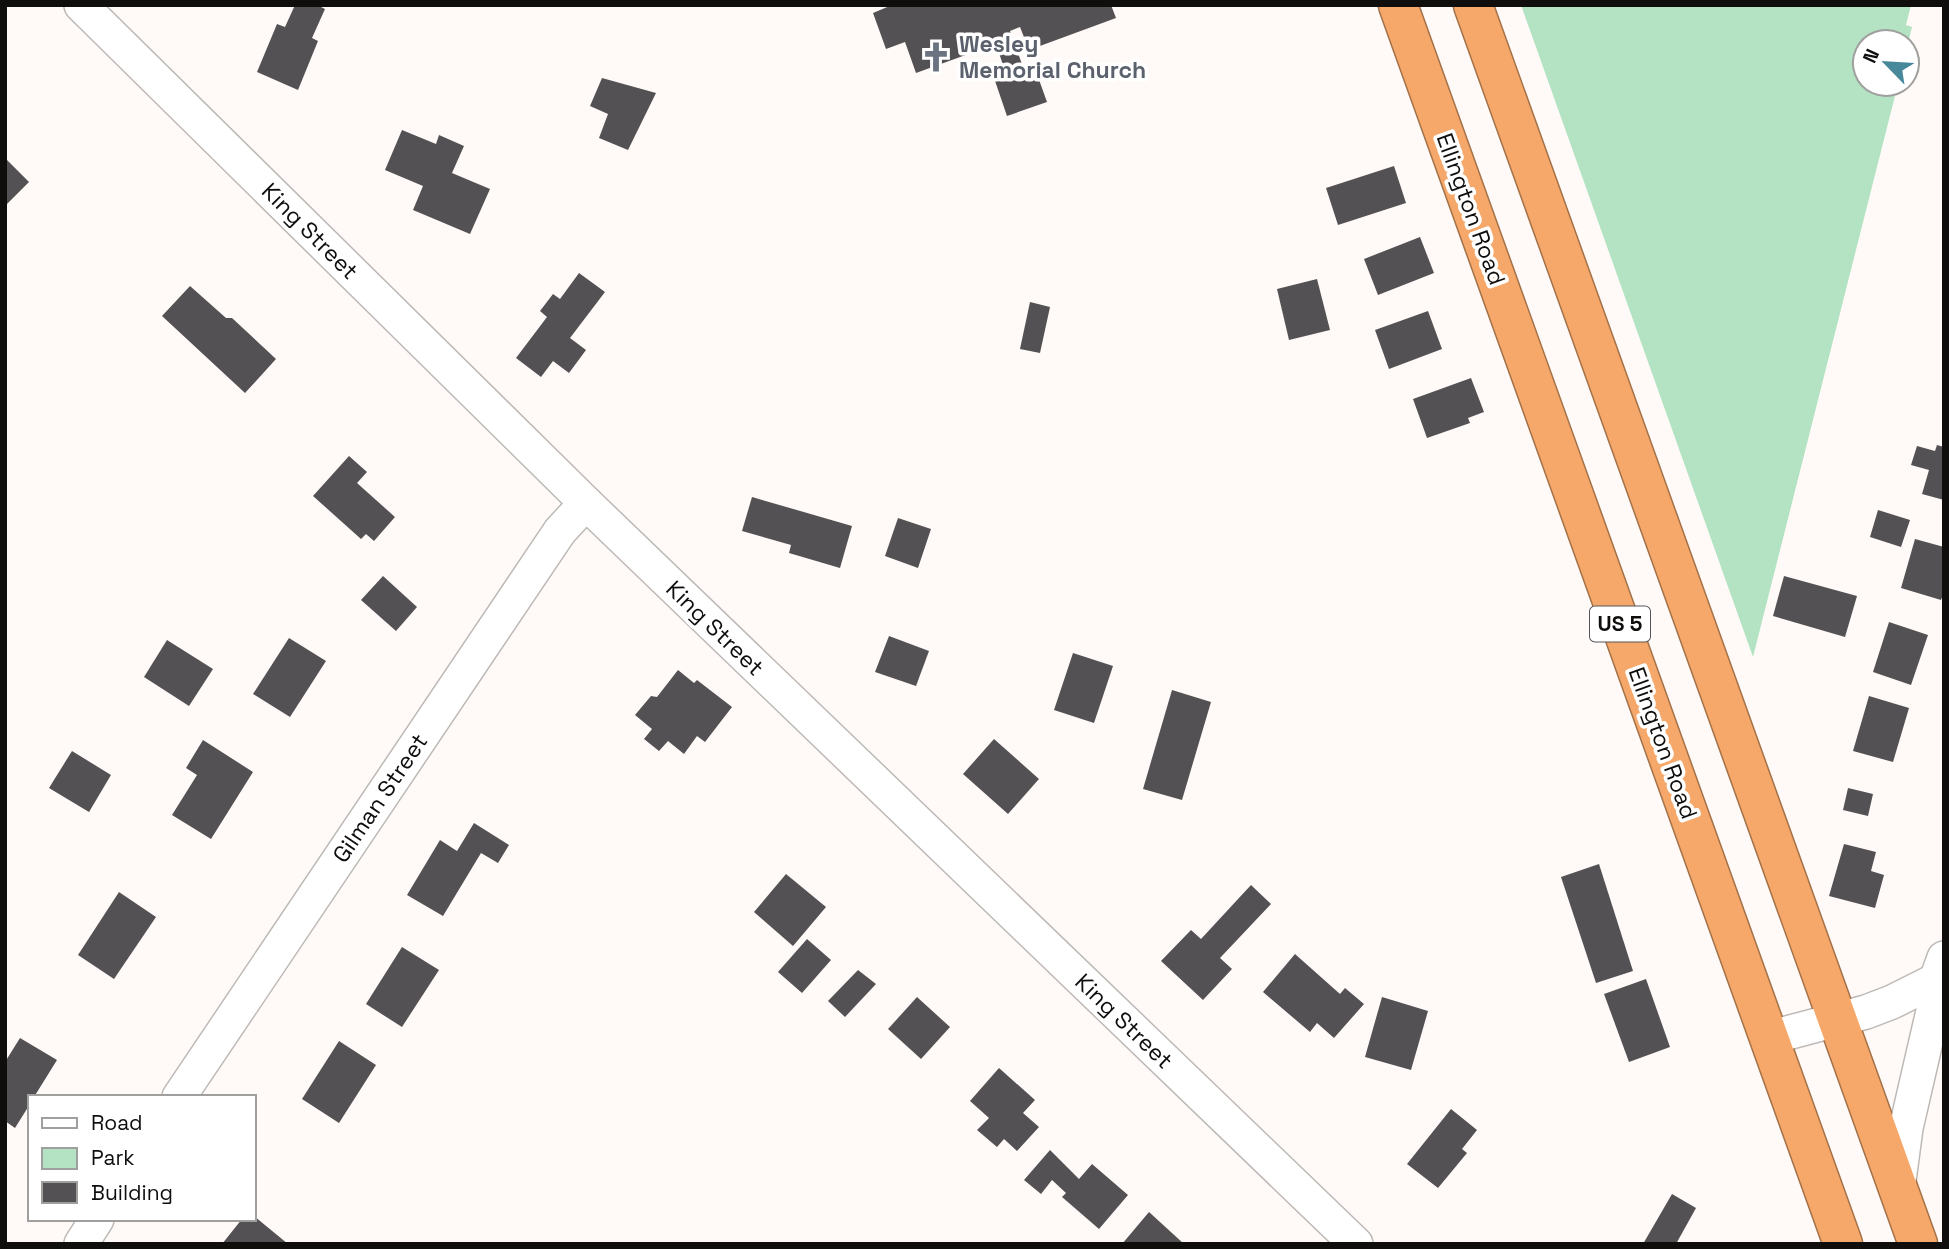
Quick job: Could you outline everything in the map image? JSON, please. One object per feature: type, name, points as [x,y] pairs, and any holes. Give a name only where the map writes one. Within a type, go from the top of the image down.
[{"type":"highway","name":"Ellington Road","points":[[1398,5],[1843,1244]]},
{"type":"highway","points":[[1473,5],[1918,1244]]},
{"type":"street","name":"King Street","points":[[81,5],[586,503],[1356,1244]]},
{"type":"street","name":"Gilman Street","points":[[180,1095],[559,531],[586,503]]},
{"type":"street","points":[[1768,1038],[1892,1002],[1940,969]]},
{"type":"street","points":[[1898,1188],[1906,1128],[1940,969]]},
{"type":"street","points":[[80,1244],[96,1221]]},
{"type":"green space","points":[[1521,5],[1911,5],[1906,25],[1912,28],[1851,28],[1851,98],[1894,98],[1753,657]]},
{"type":"building","points":[[295,5],[317,5],[325,9],[312,38],[318,41],[298,90],[257,72],[277,24],[285,27]]},
{"type":"building","name":"Wesley Memorial Church","points":[[892,5],[1111,5],[1116,18],[1029,50],[1020,27],[1010,31],[1023,67],[1033,63],[1047,102],[1007,116],[993,75],[1005,71],[996,44],[916,73],[905,42],[886,49],[873,13]]},
{"type":"building","points":[[602,78],[656,93],[628,150],[599,138],[608,114],[590,106]]},
{"type":"building","points":[[402,130],[436,144],[439,135],[464,146],[452,173],[490,189],[470,234],[413,210],[423,186],[385,170]]},
{"type":"building","points":[[5,158],[29,182],[5,206]]},
{"type":"building","points":[[1394,166],[1406,203],[1338,225],[1326,188]]},
{"type":"building","points":[[1420,237],[1434,273],[1378,295],[1364,259]]},
{"type":"building","points":[[579,273],[605,292],[570,338],[586,350],[569,373],[553,361],[541,377],[516,358],[547,317],[540,311],[553,294],[560,299]]},
{"type":"building","points":[[1317,279],[1330,330],[1289,340],[1277,289]]},
{"type":"building","points":[[190,286],[226,318],[232,318],[276,359],[245,393],[162,316]]},
{"type":"building","points":[[1030,302],[1050,307],[1040,353],[1020,349]]},
{"type":"building","points":[[1428,311],[1442,349],[1389,369],[1375,330]]},
{"type":"building","points":[[1471,378],[1484,412],[1468,418],[1470,423],[1427,438],[1413,399]]},
{"type":"building","points":[[1937,445],[1944,447],[1944,500],[1922,494],[1929,470],[1911,465],[1917,446],[1935,451]]},
{"type":"building","points":[[349,456],[367,472],[357,483],[395,517],[374,541],[366,534],[361,539],[313,496]]},
{"type":"building","points":[[752,497],[852,526],[840,568],[789,553],[791,545],[742,531]]},
{"type":"building","points":[[1878,510],[1910,520],[1901,547],[1870,537]]},
{"type":"building","points":[[898,518],[931,529],[918,568],[885,556]]},
{"type":"building","points":[[1915,539],[1944,547],[1944,592],[1941,600],[1901,588]]},
{"type":"building","points":[[383,576],[417,607],[396,631],[361,600]]},
{"type":"building","points":[[1784,576],[1857,596],[1845,637],[1773,616]]},
{"type":"building","points":[[1889,622],[1928,635],[1911,685],[1873,672]]},
{"type":"building","points":[[889,636],[929,651],[916,686],[875,672]]},
{"type":"building","points":[[289,638],[326,661],[290,717],[253,694]]},
{"type":"building","points":[[167,640],[213,669],[189,706],[144,677]]},
{"type":"building","points":[[1073,653],[1113,666],[1094,723],[1054,710]]},
{"type":"building","points":[[678,670],[694,683],[697,680],[732,707],[705,742],[697,736],[684,754],[668,741],[659,751],[644,739],[652,729],[635,715],[651,696],[657,697]]},
{"type":"building","points":[[1172,690],[1211,702],[1182,800],[1143,789]]},
{"type":"building","points":[[1869,696],[1909,708],[1893,762],[1853,751]]},
{"type":"building","points":[[994,739],[1039,779],[1008,814],[963,774]]},
{"type":"building","points":[[203,740],[253,772],[211,839],[172,815],[197,775],[186,768]]},
{"type":"building","points":[[72,751],[111,775],[89,812],[49,788]]},
{"type":"building","points":[[1848,788],[1873,794],[1868,816],[1843,810]]},
{"type":"building","points":[[474,823],[509,845],[498,863],[481,853],[443,916],[407,895],[440,840],[457,851]]},
{"type":"building","points":[[1844,844],[1876,852],[1871,871],[1884,875],[1875,908],[1829,896]]},
{"type":"building","points":[[1599,864],[1633,971],[1596,983],[1561,877]]},
{"type":"building","points":[[786,874],[826,907],[793,946],[754,912]]},
{"type":"building","points":[[1251,885],[1271,904],[1220,958],[1232,969],[1203,1000],[1161,961],[1191,930],[1201,939]]},
{"type":"building","points":[[119,892],[156,917],[114,979],[78,955]]},
{"type":"building","points":[[807,939],[831,960],[802,993],[778,972]]},
{"type":"building","points":[[402,947],[439,970],[402,1027],[366,1004]]},
{"type":"building","points":[[1295,954],[1340,994],[1345,988],[1364,1004],[1334,1038],[1317,1023],[1310,1032],[1263,992]]},
{"type":"building","points":[[858,970],[876,984],[845,1017],[828,1001]]},
{"type":"building","points":[[1646,979],[1670,1047],[1629,1062],[1604,994]]},
{"type":"building","points":[[917,997],[950,1027],[921,1059],[888,1029]]},
{"type":"building","points":[[1382,997],[1428,1011],[1411,1070],[1365,1057]]},
{"type":"building","points":[[20,1038],[57,1060],[35,1095],[28,1095],[28,1107],[15,1128],[5,1121],[5,1062]]},
{"type":"building","points":[[339,1041],[376,1065],[339,1123],[302,1099]]},
{"type":"building","points":[[999,1068],[1035,1100],[1023,1113],[1039,1127],[1017,1151],[1004,1139],[997,1147],[977,1130],[989,1118],[970,1101]]},
{"type":"building","points":[[1451,1109],[1477,1130],[1462,1149],[1467,1153],[1438,1188],[1407,1164]]},
{"type":"building","points":[[1050,1150],[1079,1179],[1092,1164],[1128,1195],[1099,1229],[1062,1197],[1066,1193],[1052,1180],[1041,1194],[1024,1180]]},
{"type":"building","points":[[1672,1194],[1696,1208],[1676,1244],[1643,1244]]},
{"type":"building","points":[[1149,1212],[1184,1244],[1122,1244]]},
{"type":"building","points":[[256,1218],[288,1244],[222,1244],[240,1221],[256,1221]]},
{"type":"place","name":"Wesley Memorial Church","points":[[936,57]]}]
